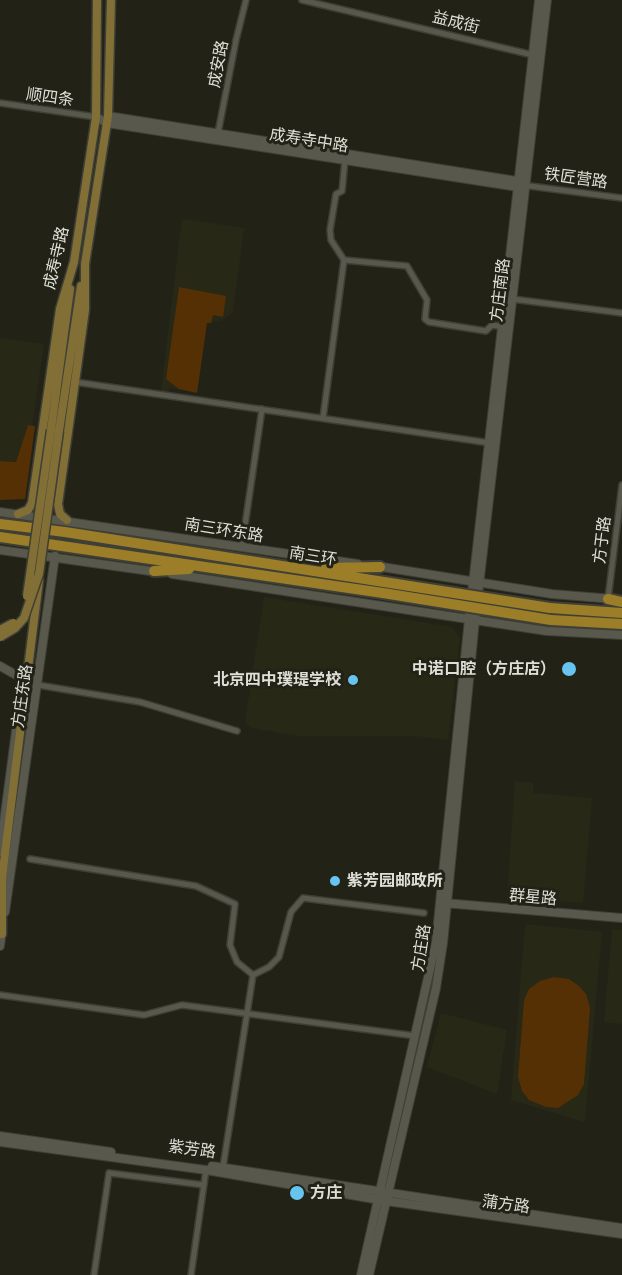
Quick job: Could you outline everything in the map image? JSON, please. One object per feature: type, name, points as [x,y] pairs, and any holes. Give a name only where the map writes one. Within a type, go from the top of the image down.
[{"type":"highway","name":"南三环","points":[[0,524],[299,568],[384,588],[551,620],[622,624]]},
{"type":"highway","name":"南三环","points":[[0,537],[207,567],[550,608],[622,613]]},
{"type":"highway","points":[[154,571],[207,567]]},
{"type":"highway","points":[[299,568],[380,567]]},
{"type":"highway","points":[[608,598],[622,601]]},
{"type":"main road","name":"成寿寺路","points":[[18,514],[28,510],[32,503],[60,309],[74,262],[96,117],[97,0]]},
{"type":"main road","name":"成寿寺路","points":[[67,520],[60,514],[58,504],[85,310],[85,264],[107,119],[111,0]]},
{"type":"main road","points":[[2,934],[2,878],[36,619],[74,262]]},
{"type":"main road","points":[[0,630],[16,619],[28,594],[85,264]]},
{"type":"main road","points":[[40,446],[43,454],[51,459],[60,457],[66,449]]},
{"type":"main road","points":[[0,637],[15,628],[24,618],[39,574]]},
{"type":"street","name":"成安路","points":[[218,133],[246,0]]},
{"type":"street","name":"益成街","points":[[302,0],[533,56]]},
{"type":"street","name":"方庄南路","points":[[478,583],[512,299],[539,0]]},
{"type":"street","name":"方庄南路","points":[[478,583],[502,327],[547,0]]},
{"type":"street","name":"顺四条","points":[[0,103],[96,117]]},
{"type":"street","name":"成寿寺中路","points":[[96,117],[345,160],[521,184]]},
{"type":"street","name":"成寿寺中路","points":[[107,119],[218,133],[521,184]]},
{"type":"street","points":[[323,418],[344,260],[331,240],[330,230],[336,194],[342,191],[345,160]]},
{"type":"street","name":"铁匠营路","points":[[521,184],[622,198]]},
{"type":"street","points":[[344,260],[407,266],[427,300],[425,319],[429,322],[486,331],[492,325],[502,327]]},
{"type":"street","points":[[512,299],[622,313]]},
{"type":"street","points":[[75,382],[490,443]]},
{"type":"street","points":[[242,546],[262,410]]},
{"type":"street","name":"方于路","points":[[608,598],[622,485]]},
{"type":"street","name":"南三环东路","points":[[0,512],[67,520],[552,594],[608,598]]},
{"type":"street","points":[[0,550],[55,556],[547,631],[622,635]]},
{"type":"street","points":[[0,852],[2,823],[40,554]]},
{"type":"street","name":"方庄东路","points":[[0,946],[55,556]]},
{"type":"street","name":"方庄路","points":[[361,1275],[436,988],[472,620],[478,583]]},
{"type":"street","points":[[0,666],[23,679]]},
{"type":"street","points":[[38,685],[140,702],[237,731]]},
{"type":"street","points":[[30,859],[196,886],[235,904],[230,945],[237,962],[253,975]]},
{"type":"street","points":[[253,975],[269,967],[279,957],[291,912],[303,898],[424,913]]},
{"type":"street","name":"方庄路","points":[[369,1275],[383,1196],[445,903]]},
{"type":"street","name":"群星路","points":[[445,903],[622,918]]},
{"type":"street","points":[[223,1167],[253,975]]},
{"type":"street","points":[[0,995],[144,1015],[182,1005],[416,1036]]},
{"type":"street","name":"紫芳路","points":[[0,1136],[223,1167],[383,1196]]},
{"type":"street","name":"紫芳路","points":[[0,1142],[383,1196]]},
{"type":"street","points":[[191,1275],[206,1170]]},
{"type":"street","points":[[94,1275],[109,1173],[204,1185]]},
{"type":"street","name":"蒲方路","points":[[383,1196],[622,1228]]},
{"type":"street","name":"蒲方路","points":[[383,1196],[622,1234]]},
{"type":"shaded area","points":[[182,219],[244,228],[233,312],[223,320],[207,323],[197,393],[170,388],[168,392],[161,391]]},
{"type":"shaded area","points":[[179,287],[226,296],[223,317],[213,315],[211,323],[207,323],[197,393],[179,389],[166,379]]},
{"type":"shaded area","points":[[0,338],[44,344],[32,425],[28,425],[16,462],[0,461]]},
{"type":"shaded area","points":[[28,425],[35,426],[25,499],[0,500],[0,461],[16,462]]},
{"type":"shaded area","name":"北京四中璞瑅学校","points":[[264,597],[452,627],[460,638],[448,740],[416,736],[299,736],[252,728],[245,722]]},
{"type":"shaded area","points":[[515,781],[533,783],[533,793],[592,798],[583,903],[507,897]]},
{"type":"shaded area","points":[[525,924],[602,932],[585,1122],[511,1100]]},
{"type":"shaded area","points":[[612,929],[622,930],[622,1024],[604,1022]]},
{"type":"shaded area","points":[[554,977],[569,979],[579,986],[586,994],[590,1008],[584,1084],[578,1095],[558,1108],[546,1107],[529,1100],[522,1091],[518,1077],[524,1000],[529,989],[540,981]]},
{"type":"shaded area","points":[[441,1013],[507,1030],[497,1094],[427,1067]]},
{"type":"place","name":"中诺口腔（方庄店）","points":[[569,669]]},
{"type":"place","name":"北京四中璞瑅学校","points":[[353,680]]},
{"type":"place","name":"紫芳园邮政所","points":[[335,881]]},
{"type":"place","name":"方庄","points":[[297,1193]]}]
